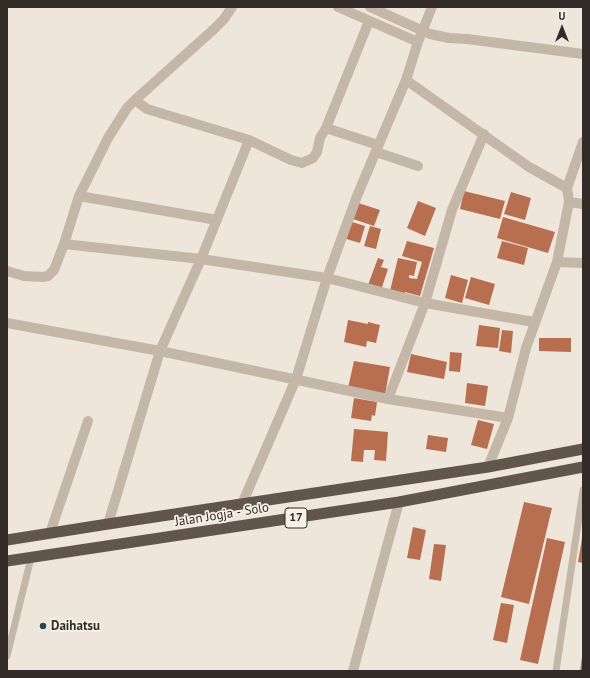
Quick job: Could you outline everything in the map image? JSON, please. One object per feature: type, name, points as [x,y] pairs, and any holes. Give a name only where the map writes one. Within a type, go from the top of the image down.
[{"type":"highway","name":"Jalan Jogja - Solo","points":[[7,540],[488,467],[583,449]]},
{"type":"highway","name":"Jalan Jogja - Solo","points":[[7,562],[399,502],[583,467]]},
{"type":"street","points":[[7,271],[24,276],[43,277],[48,276],[54,270],[79,196],[108,138],[127,108],[214,29],[224,19],[232,7]]},
{"type":"street","points":[[338,7],[418,42]]},
{"type":"street","points":[[370,7],[430,34],[449,38],[583,54]]},
{"type":"street","points":[[242,504],[296,379],[326,278],[357,196],[406,80],[418,42],[432,7]]},
{"type":"street","points":[[135,100],[147,109],[249,140],[291,160],[302,163],[313,158],[317,152],[320,138],[326,128],[369,21]]},
{"type":"street","points":[[406,80],[529,167],[567,188]]},
{"type":"street","points":[[326,128],[418,166]]},
{"type":"street","points":[[388,399],[425,303],[452,210],[484,134]]},
{"type":"street","points":[[108,524],[160,351],[201,259],[249,140]]},
{"type":"street","points":[[488,467],[508,418],[534,322],[557,262],[569,202],[567,188],[583,142]]},
{"type":"street","points":[[79,196],[217,220]]},
{"type":"street","points":[[569,202],[583,204]]},
{"type":"street","points":[[64,244],[201,259],[326,278],[425,303],[534,322]]},
{"type":"street","points":[[557,262],[583,263]]},
{"type":"street","points":[[7,323],[160,351],[388,399],[508,418]]},
{"type":"street","points":[[50,533],[88,421]]},
{"type":"street","points":[[353,671],[399,502]]},
{"type":"lane","points":[[556,671],[583,490]]},
{"type":"lane","points":[[7,656],[32,558]]},
{"type":"building","points":[[464,191],[505,201],[500,219],[460,209]]},
{"type":"building","points":[[511,192],[531,198],[525,220],[504,214]]},
{"type":"building","points":[[418,201],[436,208],[425,236],[407,228]]},
{"type":"building","points":[[355,202],[380,210],[374,226],[350,218]]},
{"type":"building","points":[[503,217],[555,232],[548,253],[497,238]]},
{"type":"building","points":[[349,221],[365,226],[360,243],[343,238]]},
{"type":"building","points":[[370,226],[381,229],[376,249],[364,246]]},
{"type":"building","points":[[407,241],[434,248],[420,296],[405,292],[405,294],[390,291],[398,258],[417,262],[414,276],[409,275],[409,278],[417,279],[422,262],[402,256]]},
{"type":"building","points":[[502,241],[528,248],[524,265],[497,258]]},
{"type":"building","points":[[378,258],[384,260],[381,267],[388,269],[381,290],[368,285]]},
{"type":"building","points":[[451,275],[468,280],[462,303],[445,298]]},
{"type":"building","points":[[471,277],[495,284],[489,305],[465,298]]},
{"type":"building","points":[[348,320],[380,325],[376,343],[367,341],[366,347],[344,342]]},
{"type":"building","points":[[479,325],[500,328],[498,348],[476,346]]},
{"type":"building","points":[[502,330],[513,331],[511,353],[499,351]]},
{"type":"building","points":[[539,338],[571,338],[571,352],[539,351]]},
{"type":"building","points":[[450,352],[462,353],[460,372],[449,371]]},
{"type":"building","points":[[411,354],[447,362],[444,379],[407,372]]},
{"type":"building","points":[[354,361],[390,367],[385,395],[348,388]]},
{"type":"building","points":[[467,383],[488,386],[485,406],[465,403]]},
{"type":"building","points":[[354,398],[377,402],[375,416],[372,415],[371,421],[351,418]]},
{"type":"building","points":[[478,420],[494,424],[487,449],[471,445]]},
{"type":"building","points":[[354,429],[388,432],[386,461],[374,460],[375,450],[364,450],[363,462],[351,461]]},
{"type":"building","points":[[428,435],[448,438],[446,452],[426,449]]},
{"type":"building","points":[[524,502],[552,508],[529,604],[501,597]]},
{"type":"building","points":[[413,527],[426,530],[420,560],[407,558]]},
{"type":"building","points":[[547,538],[565,542],[538,664],[520,660]]},
{"type":"building","points":[[583,538],[583,563],[578,562]]},
{"type":"building","points":[[434,544],[446,545],[441,581],[429,579]]},
{"type":"building","points":[[501,603],[514,605],[507,643],[493,640]]},
{"type":"building","points":[[582,657],[583,671],[580,671]]},
{"type":"place","name":"Daihatsu","points":[[43,626]]}]
